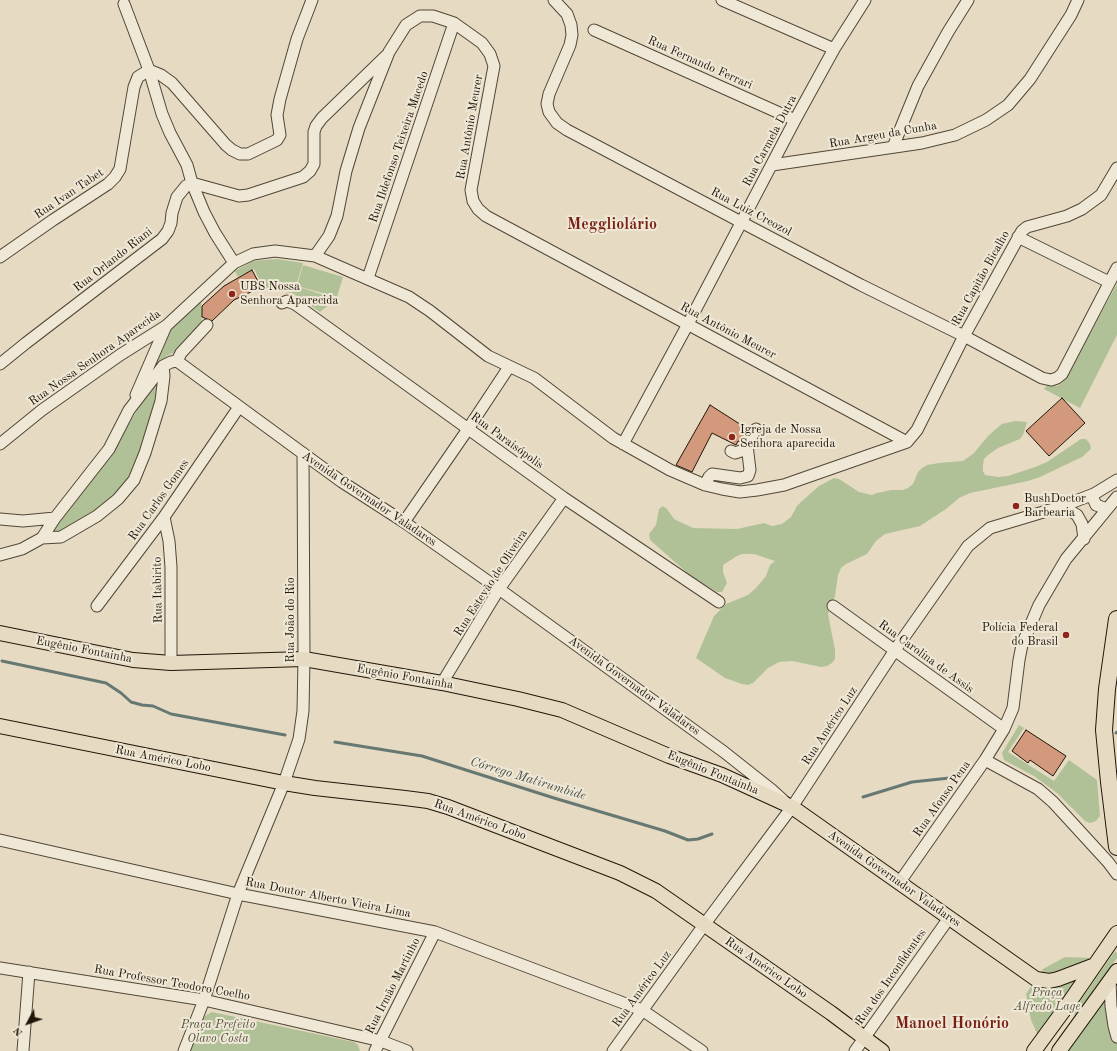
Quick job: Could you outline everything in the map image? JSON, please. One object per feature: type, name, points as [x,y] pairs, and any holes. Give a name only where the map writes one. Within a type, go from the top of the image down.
[{"type":"highway","points":[[1117,619],[1107,689],[1104,730],[1108,782],[1117,847]]},
{"type":"main road","name":"Eugênio Fontainha","points":[[0,633],[133,660],[171,663],[304,659],[442,683],[518,699],[562,710],[669,756],[722,776],[792,807]]},
{"type":"main road","name":"Rua Américo Lobo","points":[[0,726],[284,783],[428,801],[448,807],[620,873],[656,891],[831,1013],[882,1051]]},
{"type":"main road","name":"Avenida Governador Valadares","points":[[792,807],[1036,979],[1049,981],[1058,979],[1096,965]]},
{"type":"main road","points":[[1034,1051],[1096,965],[1117,933]]},
{"type":"main road","points":[[1059,1051],[1113,976]]},
{"type":"street","points":[[149,70],[172,83],[226,145],[240,154],[248,154],[277,140],[280,135],[277,115],[280,99],[297,39],[312,0]]},
{"type":"street","name":"Rua Luiz Creozol","points":[[554,0],[567,14],[571,25],[572,35],[570,45],[549,94],[547,104],[549,112],[557,123],[567,130],[741,222],[861,285],[964,336],[1042,378],[1051,380],[1062,374],[1109,282]]},
{"type":"street","points":[[722,0],[834,49]]},
{"type":"street","name":"Rua Carmela Dutra","points":[[623,444],[795,120],[834,49],[865,0]]},
{"type":"street","points":[[893,147],[918,86],[948,32],[968,0]]},
{"type":"street","name":"Rua Argeu da Cunha","points":[[772,165],[809,161],[922,143],[955,135],[986,120],[1008,105],[1030,79],[1071,15],[1078,0]]},
{"type":"street","points":[[124,4],[149,70],[162,114],[170,133],[187,165],[192,183],[212,226],[234,263]]},
{"type":"street","name":"Rua Antônio Meurer","points":[[315,256],[329,236],[337,216],[346,171],[359,128],[389,52],[406,25],[420,16],[433,16],[454,23],[482,43],[490,54],[494,66],[471,190],[473,201],[478,209],[486,216],[907,442]]},
{"type":"street","name":"Rua Ildefonso Teixeira Macedo","points":[[368,278],[454,23]]},
{"type":"street","name":"Rua Fernando Ferrari","points":[[594,30],[795,120]]},
{"type":"street","points":[[192,183],[239,196],[248,195],[303,177],[310,171],[314,164],[314,132],[316,126],[322,118],[389,52]]},
{"type":"street","name":"Rua Ivan Tabet","points":[[0,257],[108,184],[115,177],[120,170],[134,87],[138,77],[149,70]]},
{"type":"street","name":"Rua Capitão Bicalho","points":[[907,442],[917,430],[964,336],[1022,231],[1027,227],[1067,216],[1082,209],[1101,195],[1117,168]]},
{"type":"street","name":"Rua Orlando Riani","points":[[0,364],[162,239],[168,231],[171,223],[172,213],[177,197],[186,186],[192,183]]},
{"type":"street","points":[[1018,237],[1109,282],[1117,268]]},
{"type":"street","name":"Rua Nossa Senhora Aparecida","points":[[0,444],[42,410],[120,355],[166,326],[234,263],[253,254],[274,251],[315,256],[409,297],[430,311],[488,356],[534,378],[613,438],[670,470],[705,485],[740,492],[784,485],[907,442]]},
{"type":"street","name":"Rua Paraisópolis","points":[[282,303],[287,301],[295,304],[564,498],[719,602]]},
{"type":"street","points":[[129,410],[163,366],[171,362],[177,362],[181,353],[207,325]]},
{"type":"street","points":[[42,538],[109,449],[129,410],[166,326]]},
{"type":"street","name":"Avenida Governador Valadares","points":[[177,362],[342,482],[404,522],[499,589],[724,752],[792,807]]},
{"type":"street","points":[[0,555],[22,549],[42,538],[61,537],[97,516],[118,499],[134,480],[146,453],[161,401],[164,376],[163,366]]},
{"type":"street","points":[[404,522],[509,367]]},
{"type":"street","name":"Rua Carlos Gomes","points":[[97,606],[164,518],[239,406]]},
{"type":"street","points":[[705,485],[709,477],[714,474],[740,478],[748,476],[750,470],[747,449],[756,429]]},
{"type":"street","points":[[732,451],[735,453],[747,449]]},
{"type":"street","name":"Rua João do Rio","points":[[184,1051],[204,1000],[238,894],[284,783],[299,739],[303,711],[304,659],[303,453]]},
{"type":"street","name":"Rua Américo Luz","points":[[614,1051],[704,925],[792,807],[895,650],[968,546],[990,528],[1060,507],[1094,494],[1117,480]]},
{"type":"street","points":[[1094,494],[1093,498],[1096,505],[1107,509]]},
{"type":"street","name":"Rua Afonso Pena","points":[[899,883],[985,760],[1004,729],[1013,708],[1019,660],[1025,636],[1039,604],[1066,559],[1117,497]]},
{"type":"street","name":"Rua Estevão de Oliveira","points":[[442,683],[499,589],[564,498]]},
{"type":"street","points":[[1060,507],[1077,515],[1082,524],[1084,538]]},
{"type":"street","points":[[0,519],[23,521],[56,518]]},
{"type":"street","name":"Rua Itabirito","points":[[164,518],[172,567],[171,663]]},
{"type":"street","name":"Rua Carolina de Assis","points":[[834,606],[1004,729]]},
{"type":"street","points":[[985,760],[1038,789],[1053,802],[1108,862],[1117,874]]},
{"type":"street","name":"Rua Doutor Alberto Vieira Lima","points":[[0,840],[238,894],[435,932],[642,1010],[702,1051]]},
{"type":"street","name":"Rua dos Inconfidentes","points":[[855,1051],[949,918]]},
{"type":"street","name":"Rua Irmão Martinho","points":[[378,1046],[435,932]]},
{"type":"street","name":"Rua Professor Teodoro Coelho","points":[[0,968],[204,1000],[378,1046],[407,1051]]},
{"type":"street","points":[[24,1051],[29,972]]},
{"type":"street","points":[[1113,976],[1111,1006],[1117,1037]]},
{"type":"green space","points":[[277,259],[303,263],[296,286],[336,299],[320,312],[294,294],[263,287],[254,269],[238,277],[235,271],[253,261]]},
{"type":"green space","points":[[303,265],[343,277],[337,297],[297,286]]},
{"type":"green space","points":[[1117,284],[1117,335],[1080,408],[1044,389],[1048,384],[1057,386],[1064,380]]},
{"type":"green space","points":[[201,301],[202,323],[178,351],[168,355],[154,371],[150,369],[165,333]]},
{"type":"green space","points":[[159,374],[159,401],[131,479],[117,498],[59,535],[51,528],[112,452]]},
{"type":"green space","points":[[1015,421],[1027,422],[1023,435],[1020,439],[998,448],[984,459],[983,471],[985,475],[998,477],[1008,476],[1035,467],[1047,462],[1081,439],[1086,439],[1090,444],[1091,449],[1082,457],[1040,477],[1028,481],[970,493],[959,498],[946,509],[920,526],[885,534],[876,541],[867,554],[841,568],[838,575],[835,596],[828,614],[835,650],[835,659],[832,663],[821,667],[792,661],[779,662],[768,668],[753,683],[748,685],[725,678],[696,658],[714,616],[726,604],[748,595],[756,588],[766,576],[770,565],[775,561],[754,554],[742,554],[737,556],[723,565],[723,572],[727,583],[722,592],[717,592],[692,577],[650,540],[649,534],[656,525],[659,509],[663,506],[674,519],[693,528],[737,529],[764,523],[772,526],[782,524],[791,517],[797,506],[819,486],[834,478],[839,479],[859,492],[872,495],[891,490],[903,490],[913,484],[918,472],[922,468],[927,465],[963,461],[974,453],[988,436],[1002,424]]},
{"type":"green space","points":[[1019,725],[1024,728],[1008,752],[1054,781],[1069,760],[1097,780],[1100,816],[1096,821],[1090,823],[1085,821],[1057,793],[1034,776],[1004,760],[1002,753]]},
{"type":"green space","points":[[1115,951],[1117,953],[1117,958],[1083,1006],[1079,1018],[1072,1013]]},
{"type":"green space","name":"Praça Alfredo Lage","points":[[1065,957],[1091,958],[1084,968],[1037,978],[1043,969]]},
{"type":"green space","name":"Praça Alfredo Lage","points":[[1093,966],[1038,1036],[1031,1020],[1026,994],[1035,980]]},
{"type":"green space","name":"Praça Alfredo Lage","points":[[1108,984],[1117,1039],[1117,1051],[1063,1051]]},
{"type":"green space","name":"Praça Prefeito Olavo Costa","points":[[212,1012],[354,1042],[358,1045],[360,1051],[190,1051],[202,1020],[205,1016]]},
{"type":"building","name":"UBS Nossa Senhora Aparecida","points":[[252,270],[261,287],[234,300],[212,321],[202,317],[202,306],[224,286]]},
{"type":"building","points":[[1062,398],[1085,423],[1049,456],[1026,431]]},
{"type":"building","name":"Igreja de Nossa Senhora aparecida","points":[[710,405],[746,428],[745,430],[747,431],[741,442],[738,441],[736,445],[712,433],[692,472],[676,465]]},
{"type":"building","points":[[1026,730],[1066,756],[1053,776],[1030,760],[1028,763],[1012,751]]},
{"type":"waterway","name":"Córrego Matirumbide","points":[[2,661],[106,683],[131,702],[153,706],[171,714],[285,735]]},
{"type":"waterway","name":"Córrego Matirumbide","points":[[335,742],[422,756],[554,798],[665,831],[688,840],[698,839],[712,834]]},
{"type":"waterway","name":"Córrego Matirumbide","points":[[863,797],[912,782],[959,777]]},
{"type":"place","name":"UBS Nossa Senhora Aparecida","points":[[232,294]]},
{"type":"place","name":"Igreja de Nossa Senhora aparecida","points":[[732,437]]},
{"type":"place","name":"BushDoctor Barbearia","points":[[1016,506]]},
{"type":"place","name":"Polícia Federal do Brasil","points":[[1066,635]]},
{"type":"district","name":"Meggliolário","points":[[612,225]]},
{"type":"district","name":"Manoel Honório","points":[[952,1024]]}]
